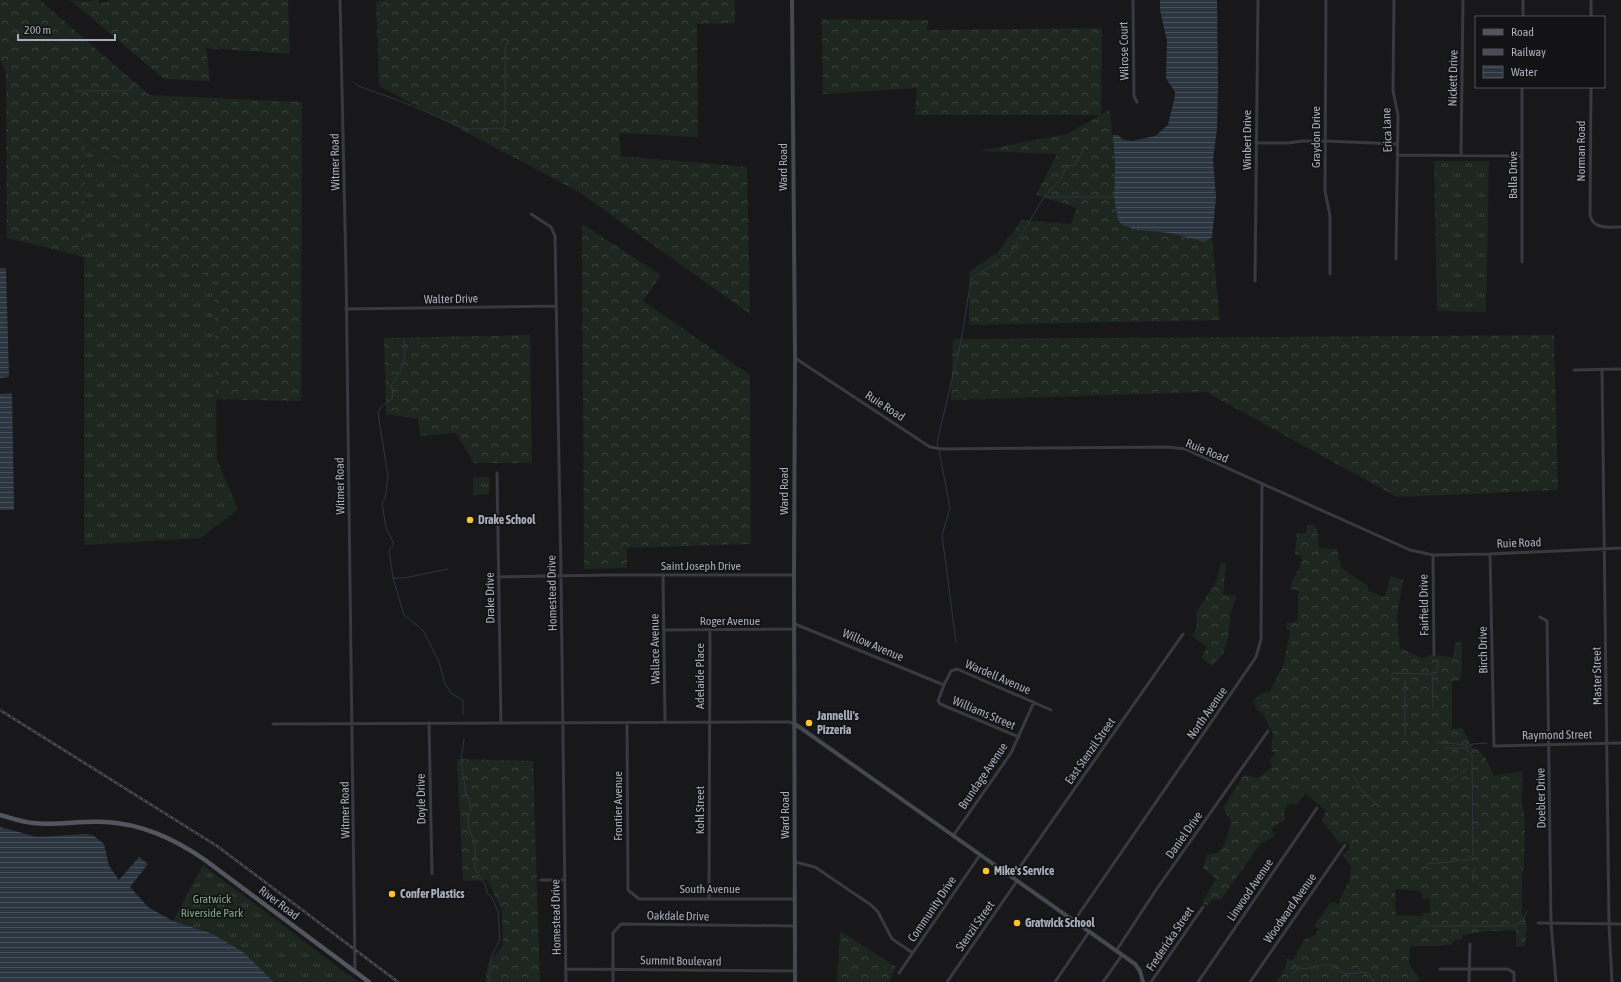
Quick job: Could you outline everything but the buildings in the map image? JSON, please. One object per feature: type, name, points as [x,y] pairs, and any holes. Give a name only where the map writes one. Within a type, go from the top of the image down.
[{"type":"main road","name":"Ward Road","points":[[792,0],[795,358],[795,982]]},
{"type":"main road","points":[[795,724],[1135,964],[1140,971],[1143,982]]},
{"type":"main road","name":"River Road","points":[[0,815],[32,823],[106,822],[128,825],[145,829],[175,841],[205,860],[369,982]]},
{"type":"street","name":"Witmer Road","points":[[340,0],[353,724],[355,972]]},
{"type":"street","name":"Wilrose Court","points":[[1133,0],[1134,96],[1136,102]]},
{"type":"street","name":"Winbert Drive","points":[[1255,281],[1258,0]]},
{"type":"street","name":"Graydon Drive","points":[[1326,0],[1325,191],[1330,216],[1330,274]]},
{"type":"street","name":"Erica Lane","points":[[1394,0],[1393,91],[1398,115],[1396,258]]},
{"type":"street","name":"Nickett Drive","points":[[1461,155],[1463,0]]},
{"type":"street","points":[[1522,16],[1523,0]]},
{"type":"street","points":[[1591,0],[1591,16]]},
{"type":"street","name":"Balla Drive","points":[[1522,88],[1522,262]]},
{"type":"street","name":"Norman Road","points":[[1591,88],[1591,220],[1594,224],[1600,226],[1621,227]]},
{"type":"street","points":[[1256,143],[1325,141],[1397,144]]},
{"type":"street","points":[[1397,155],[1522,156]]},
{"type":"street","name":"Homestead Drive","points":[[532,214],[551,227],[555,236],[566,982]]},
{"type":"street","name":"Walter Drive","points":[[346,309],[556,306]]},
{"type":"street","name":"Ruie Road","points":[[795,358],[930,447],[942,449],[1168,447],[1185,449],[1410,550],[1433,555],[1621,548]]},
{"type":"street","points":[[1574,370],[1621,369]]},
{"type":"street","name":"Master Street","points":[[1602,370],[1609,924],[1612,982]]},
{"type":"street","name":"Drake Drive","points":[[497,473],[501,723]]},
{"type":"street","name":"North Avenue","points":[[1074,921],[1256,657],[1261,638],[1262,484]]},
{"type":"street","name":"Birch Drive","points":[[1490,554],[1494,746]]},
{"type":"street","name":"Fairfield Drive","points":[[1433,555],[1434,655]]},
{"type":"street","name":"Saint Joseph Drive","points":[[498,577],[561,575],[794,575]]},
{"type":"street","name":"Wallace Avenue","points":[[663,575],[665,630],[665,722]]},
{"type":"street","name":"Doebler Drive","points":[[1540,617],[1547,621],[1552,923],[1556,982]]},
{"type":"street","name":"Willow Avenue","points":[[795,624],[944,685]]},
{"type":"street","name":"Roger Avenue","points":[[665,630],[795,629]]},
{"type":"street","name":"Adelaide Place","points":[[709,722],[710,630]]},
{"type":"street","name":"East Stenzil Street","points":[[1012,878],[1183,634]]},
{"type":"street","name":"Wardell Avenue","points":[[944,685],[951,671],[956,669],[1051,710]]},
{"type":"street","name":"Williams Street","points":[[944,685],[938,701],[940,704],[1019,737]]},
{"type":"street","name":"Brundage Avenue","points":[[953,836],[1011,753],[1034,702]]},
{"type":"street","points":[[273,724],[665,722],[789,722],[795,724]]},
{"type":"street","name":"Kohl Street","points":[[709,722],[709,898]]},
{"type":"street","name":"Doyle Drive","points":[[429,723],[432,874]]},
{"type":"street","name":"Frontier Avenue","points":[[627,723],[628,890]]},
{"type":"street","name":"Daniel Drive","points":[[1116,951],[1156,890],[1268,731]]},
{"type":"street","name":"Raymond Street","points":[[1494,746],[1621,743]]},
{"type":"street","name":"Linwood Avenue","points":[[1198,982],[1317,808]]},
{"type":"street","name":"Woodward Avenue","points":[[1250,982],[1345,845]]},
{"type":"street","name":"Community Drive","points":[[899,973],[980,855]]},
{"type":"street","points":[[795,862],[815,867],[871,906],[878,912],[892,939],[913,953]]},
{"type":"street","points":[[540,880],[564,880]]},
{"type":"street","name":"Stenzil Street","points":[[947,982],[1017,881]]},
{"type":"street","name":"South Avenue","points":[[628,890],[639,899],[795,899]]},
{"type":"street","name":"Fredericka Street","points":[[1151,982],[1203,907]]},
{"type":"street","points":[[1538,923],[1621,924]]},
{"type":"street","name":"Oakdale Drive","points":[[613,982],[613,933],[621,924],[795,926]]},
{"type":"street","points":[[1055,982],[1089,932]]},
{"type":"street","points":[[1469,982],[1470,944]]},
{"type":"street","points":[[1103,982],[1122,955]]},
{"type":"street","name":"Summit Boulevard","points":[[566,969],[795,971]]},
{"type":"street","points":[[1440,969],[1508,969],[1514,973],[1514,982]]},
{"type":"green space","points":[[0,0],[40,0],[149,95],[302,102],[301,401],[216,399],[214,286],[198,269],[149,269],[149,182],[85,139],[84,257],[7,238],[6,73],[0,59]]},
{"type":"green space","points":[[70,0],[99,0],[99,2],[103,3],[112,0],[288,0],[290,54],[206,48],[210,81],[164,79]]},
{"type":"green space","points":[[735,0],[735,23],[697,24],[698,137],[619,133],[621,156],[747,167],[750,314],[579,192],[379,86],[376,1]]},
{"type":"green space","points":[[822,19],[928,20],[927,30],[1102,28],[1101,115],[915,115],[917,88],[823,94]]},
{"type":"green space","points":[[1110,109],[1115,166],[1114,197],[1139,230],[1169,233],[1205,242],[1212,237],[1220,320],[969,325],[969,272],[998,252],[1022,220],[1071,224],[1077,208],[1036,195],[1057,154],[979,151],[1067,134]]},
{"type":"green space","points":[[84,139],[149,182],[149,269],[198,269],[215,286],[217,460],[238,509],[201,538],[84,545]]},
{"type":"green space","points":[[1434,161],[1489,161],[1486,312],[1437,311]]},
{"type":"green space","points":[[582,224],[661,275],[643,301],[750,375],[751,544],[627,548],[627,568],[584,569]]},
{"type":"green space","points":[[530,335],[532,463],[474,463],[456,433],[420,436],[418,419],[386,414],[384,338]]},
{"type":"green space","points":[[1554,335],[1558,490],[1397,497],[1206,392],[951,400],[953,339]]},
{"type":"green space","points":[[473,477],[489,477],[489,494],[473,495]]},
{"type":"green space","points":[[1308,525],[1313,525],[1317,529],[1319,548],[1337,549],[1341,568],[1368,586],[1368,591],[1385,597],[1390,576],[1403,580],[1397,616],[1400,648],[1422,658],[1432,655],[1453,657],[1455,643],[1462,641],[1462,668],[1460,680],[1452,681],[1452,729],[1462,728],[1473,748],[1477,749],[1486,759],[1494,776],[1522,771],[1523,791],[1521,794],[1525,823],[1524,865],[1522,874],[1522,917],[1525,918],[1527,927],[1525,946],[1516,947],[1516,930],[1488,931],[1463,935],[1461,940],[1455,940],[1452,944],[1442,946],[1410,946],[1409,964],[1420,980],[1415,982],[1276,982],[1285,969],[1287,959],[1293,960],[1304,940],[1315,935],[1319,929],[1314,926],[1331,902],[1339,904],[1340,898],[1350,880],[1351,866],[1342,855],[1349,850],[1349,844],[1344,841],[1341,844],[1336,839],[1327,826],[1321,821],[1326,811],[1305,793],[1297,804],[1288,804],[1284,811],[1285,820],[1272,828],[1274,837],[1260,844],[1221,900],[1213,899],[1208,905],[1204,905],[1203,901],[1216,879],[1203,868],[1207,854],[1218,852],[1225,844],[1231,821],[1223,808],[1244,775],[1258,778],[1272,767],[1270,759],[1276,753],[1271,751],[1273,734],[1263,714],[1256,709],[1254,700],[1264,692],[1269,693],[1284,663],[1290,631],[1287,630],[1287,623],[1298,621],[1298,590],[1290,589],[1302,561],[1302,556],[1295,554],[1297,533],[1306,533]],"holes":[[[1395,889],[1420,891],[1422,893],[1422,899],[1430,899],[1430,913],[1422,913],[1422,916],[1396,915]]]},
{"type":"green space","points":[[1226,563],[1223,594],[1237,596],[1231,610],[1228,638],[1223,654],[1212,666],[1201,658],[1207,647],[1192,636],[1197,627],[1196,613],[1217,580],[1220,564]]},
{"type":"green space","points":[[457,759],[533,761],[540,982],[485,982],[488,964],[503,945],[502,911],[487,880],[463,881]]},
{"type":"green space","name":"Gratwick Riverside Park","points":[[203,865],[358,982],[274,982],[243,952],[213,934],[173,921]]},
{"type":"green space","points":[[840,931],[896,967],[889,982],[837,982]]},
{"type":"water","points":[[1160,0],[1217,0],[1217,129],[1213,159],[1216,198],[1212,237],[1205,242],[1169,233],[1139,230],[1122,225],[1118,220],[1114,197],[1115,166],[1113,135],[1118,135],[1122,139],[1132,141],[1155,136],[1168,125],[1175,96],[1175,92],[1166,78],[1167,41],[1160,10]]},
{"type":"water","points":[[0,268],[6,268],[9,377],[0,378]]},
{"type":"water","points":[[12,393],[14,510],[0,510],[0,394]]},
{"type":"water","points":[[0,827],[37,837],[87,834],[94,836],[104,844],[109,866],[119,880],[139,857],[148,864],[130,887],[148,907],[173,921],[213,934],[243,952],[274,982],[0,982]]},
{"type":"waterway","points":[[355,83],[358,86],[403,102],[464,128],[503,128],[505,125],[505,47],[506,44],[510,43]]},
{"type":"waterway","points":[[75,91],[126,91],[135,82]]},
{"type":"waterway","points":[[938,447],[937,442],[961,342],[971,279],[1009,256],[1044,197],[1060,180],[1067,166],[1075,165],[1082,152]]},
{"type":"waterway","points":[[1045,197],[1114,197]]},
{"type":"waterway","points":[[404,340],[405,354],[403,364],[391,386],[393,391],[392,399],[381,407],[378,413],[388,477],[385,498],[382,503],[386,528],[394,544],[389,550],[393,578],[404,615],[423,630],[439,662],[445,684],[452,694],[463,700],[463,714]]},
{"type":"waterway","points":[[939,450],[950,508],[942,535],[956,642]]},
{"type":"waterway","points":[[393,578],[404,578],[448,569]]},
{"type":"waterway","points":[[1433,707],[1432,672],[1437,673],[1438,663]]},
{"type":"waterway","points":[[1391,676],[1393,673],[1431,674]]},
{"type":"waterway","points":[[1405,680],[1405,735]]},
{"type":"waterway","points":[[464,739],[461,761],[466,793],[471,809],[468,820],[469,829],[475,843],[475,869],[485,884],[487,893],[491,896],[498,911],[500,939],[491,958],[489,982]]},
{"type":"waterway","points":[[1436,742],[1467,745]]},
{"type":"waterway","points":[[1444,748],[1465,748],[1473,744],[1487,743]]},
{"type":"waterway","points":[[1427,864],[1468,860],[1473,855],[1472,755],[1465,748]]},
{"type":"waterway","points":[[1446,783],[1466,770]]},
{"type":"waterway","points":[[1354,777],[1362,791],[1380,807]]},
{"type":"waterway","points":[[1473,881],[1473,870],[1475,867]]},
{"type":"waterway","points":[[1417,926],[1516,926],[1524,918],[1528,911]]},
{"type":"waterway","points":[[1292,963],[1305,969],[1328,965],[1350,974],[1364,972],[1368,974],[1374,982]]},
{"type":"waterway","points":[[1291,974],[1299,969]]},
{"type":"railway","points":[[0,710],[217,846],[398,982]]},
{"type":"place","name":"Drake School","points":[[470,520]]},
{"type":"place","name":"Jannelli's Pizzeria","points":[[809,723]]},
{"type":"place","name":"Mike's Service","points":[[986,871]]},
{"type":"place","name":"Confer Plastics","points":[[392,894]]},
{"type":"place","name":"Gratwick School","points":[[1017,923]]}]
